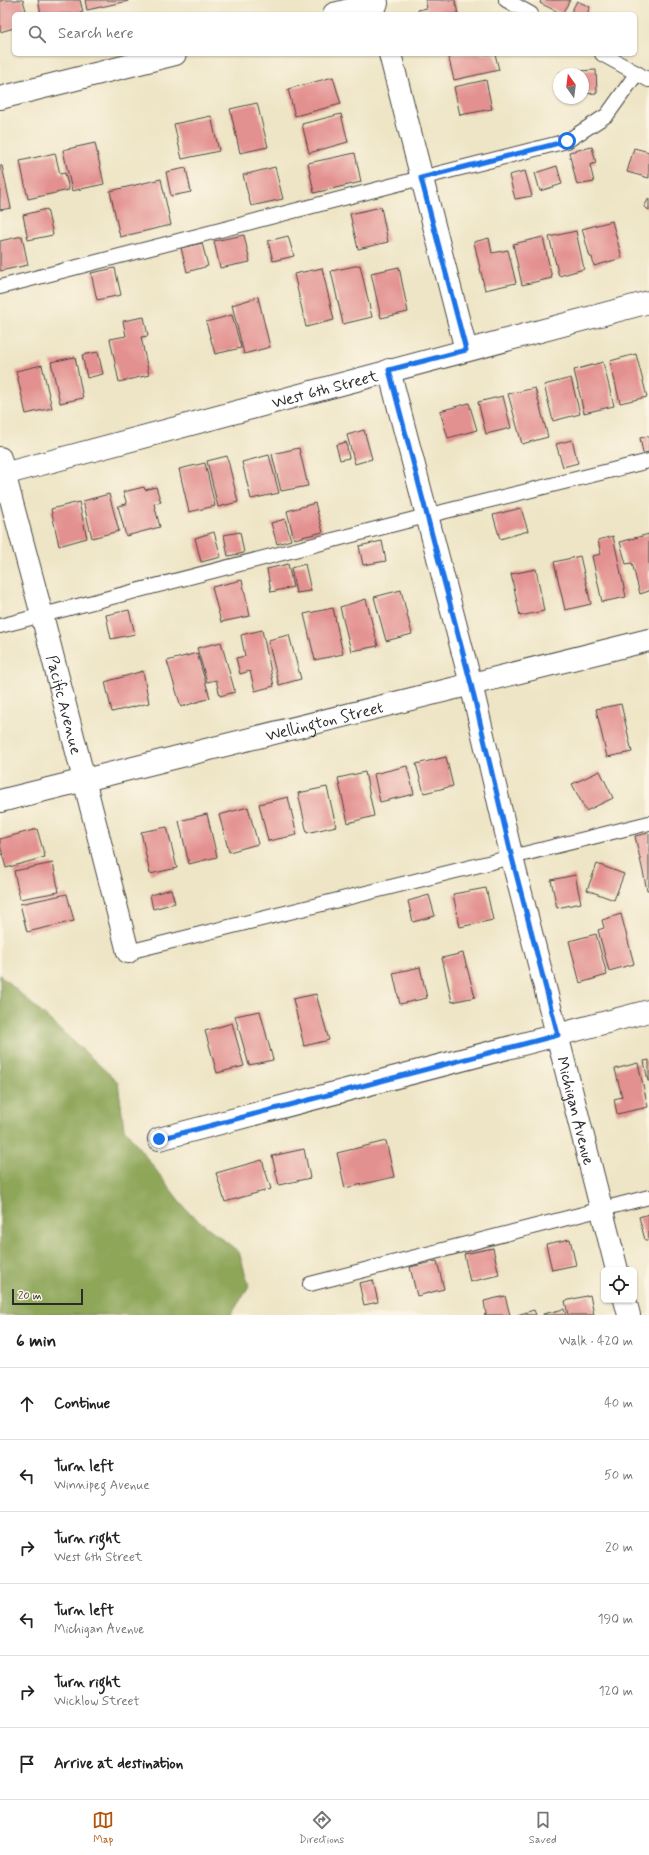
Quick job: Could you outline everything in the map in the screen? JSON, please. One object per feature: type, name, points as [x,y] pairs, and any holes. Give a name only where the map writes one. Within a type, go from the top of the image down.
[{"type":"street","points":[[345,12],[378,6]]},
{"type":"street","points":[[0,98],[167,56]]},
{"type":"street","points":[[390,56],[466,350]]},
{"type":"street","name":"West 6th Street","points":[[1,470],[649,302]]},
{"type":"street","name":"Michigan Avenue","points":[[389,370],[471,684],[512,858],[617,1267]]},
{"type":"street","name":"Pacific Avenue","points":[[1,470],[42,615],[128,952]]},
{"type":"street","name":"Wellington Street","points":[[0,801],[649,640]]},
{"type":"street","points":[[159,1139],[649,1011]]},
{"type":"street","points":[[626,1303],[629,1315]]},
{"type":"lane","points":[[506,0],[527,12]]},
{"type":"lane","points":[[606,56],[649,80]]},
{"type":"lane","points":[[0,286],[567,141],[607,115],[636,73]]},
{"type":"lane","points":[[0,626],[426,516],[649,461]]},
{"type":"lane","points":[[128,952],[649,823]]},
{"type":"lane","points":[[310,1284],[649,1197]]},
{"type":"green space","points":[[0,975],[118,1082],[124,1128],[187,1211],[239,1252],[249,1286],[231,1315],[0,1315]]},
{"type":"building","points":[[23,0],[26,12],[12,12],[12,29],[0,32],[0,1]]},
{"type":"building","points":[[38,0],[80,0],[83,12],[41,12]]},
{"type":"building","points":[[85,0],[128,0],[128,1],[87,10]]},
{"type":"building","points":[[425,0],[455,0],[458,12],[418,12],[418,10],[427,8]]},
{"type":"building","points":[[541,0],[570,0],[563,12],[558,12],[540,3]]},
{"type":"building","points":[[577,1],[590,7],[588,12],[571,12]]},
{"type":"building","points":[[448,56],[496,56],[499,70],[454,80]]},
{"type":"building","points":[[589,70],[596,70],[597,93],[589,94]]},
{"type":"building","points":[[333,77],[341,104],[295,116],[288,89]]},
{"type":"building","points":[[486,80],[492,109],[460,115],[454,87]]},
{"type":"building","points":[[257,103],[268,147],[240,153],[230,109]]},
{"type":"building","points":[[341,114],[348,142],[309,153],[302,124]]},
{"type":"building","points":[[211,116],[219,151],[182,159],[174,124]]},
{"type":"building","points":[[95,143],[104,184],[72,191],[63,150]]},
{"type":"building","points":[[592,147],[596,163],[590,165],[594,182],[577,185],[569,152]]},
{"type":"building","points":[[634,148],[649,152],[649,178],[627,172]]},
{"type":"building","points":[[55,153],[60,174],[65,173],[69,190],[28,199],[20,161]]},
{"type":"building","points":[[355,153],[361,182],[314,193],[308,163]]},
{"type":"building","points":[[0,166],[2,166],[11,208],[0,210]]},
{"type":"building","points":[[557,166],[562,184],[540,191],[535,173]]},
{"type":"building","points":[[275,167],[283,199],[251,206],[243,175]]},
{"type":"building","points":[[186,168],[191,192],[171,196],[166,172]]},
{"type":"building","points":[[525,171],[532,196],[515,199],[509,175]]},
{"type":"building","points":[[161,179],[171,225],[120,237],[110,191]]},
{"type":"building","points":[[649,198],[649,210],[644,207]]},
{"type":"building","points":[[381,207],[388,242],[358,249],[350,214]]},
{"type":"building","points":[[47,209],[53,235],[28,240],[23,215]]},
{"type":"building","points":[[612,221],[622,258],[594,266],[582,229]]},
{"type":"building","points":[[576,231],[584,269],[559,276],[549,237]]},
{"type":"building","points":[[244,235],[250,262],[220,268],[214,241]]},
{"type":"building","points":[[22,236],[28,265],[0,271],[0,241]]},
{"type":"building","points":[[288,236],[294,256],[273,261],[268,241]]},
{"type":"building","points":[[543,237],[552,278],[522,285],[513,244]]},
{"type":"building","points":[[489,238],[492,253],[508,250],[516,283],[485,290],[474,242]]},
{"type":"building","points":[[202,243],[208,266],[187,272],[181,248]]},
{"type":"building","points":[[360,265],[372,317],[343,324],[331,271]]},
{"type":"building","points":[[399,267],[408,312],[381,318],[371,273]]},
{"type":"building","points":[[115,268],[121,295],[97,300],[91,273]]},
{"type":"building","points":[[322,268],[334,320],[306,327],[294,274]]},
{"type":"building","points":[[258,297],[270,347],[244,354],[232,305]]},
{"type":"building","points":[[232,315],[241,348],[215,354],[206,322]]},
{"type":"building","points":[[144,317],[148,336],[141,337],[149,375],[119,382],[110,339],[126,336],[123,321]]},
{"type":"building","points":[[98,352],[103,374],[87,378],[82,355]]},
{"type":"building","points":[[636,354],[647,397],[620,403],[610,361]]},
{"type":"building","points":[[75,357],[83,398],[60,403],[51,362]]},
{"type":"building","points":[[603,362],[614,406],[584,413],[574,370]]},
{"type":"building","points":[[42,365],[52,408],[26,414],[16,371]]},
{"type":"building","points":[[571,378],[580,414],[553,421],[544,385]]},
{"type":"building","points":[[535,388],[548,437],[522,444],[508,394]]},
{"type":"building","points":[[503,396],[511,428],[486,434],[478,402]]},
{"type":"building","points":[[469,403],[477,430],[448,438],[440,411]]},
{"type":"building","points":[[364,430],[372,459],[355,464],[347,435]]},
{"type":"building","points":[[649,436],[649,452],[643,453],[640,438]]},
{"type":"building","points":[[572,440],[578,463],[563,467],[556,444]]},
{"type":"building","points":[[346,442],[349,458],[340,460],[336,445]]},
{"type":"building","points":[[299,448],[308,486],[281,491],[272,454]]},
{"type":"building","points":[[269,455],[279,493],[251,499],[242,462]]},
{"type":"building","points":[[227,456],[238,502],[218,507],[207,461]]},
{"type":"building","points":[[205,463],[215,506],[189,512],[179,469]]},
{"type":"building","points":[[144,487],[145,490],[156,487],[161,502],[154,504],[160,527],[126,536],[118,506],[127,504],[123,492]]},
{"type":"building","points":[[109,494],[119,531],[92,538],[83,501]]},
{"type":"building","points":[[79,502],[87,538],[59,546],[51,509]]},
{"type":"building","points":[[315,503],[323,532],[294,539],[287,511]]},
{"type":"building","points":[[521,508],[528,531],[500,539],[493,515]]},
{"type":"building","points":[[285,519],[291,540],[277,544],[271,523]]},
{"type":"building","points":[[214,532],[221,557],[201,562],[195,538]]},
{"type":"building","points":[[240,532],[244,553],[228,556],[224,535]]},
{"type":"building","points":[[649,534],[649,591],[640,594],[632,563],[626,564],[620,542]]},
{"type":"building","points":[[613,536],[626,597],[602,602],[592,556],[601,554],[598,540]]},
{"type":"building","points":[[382,541],[386,561],[363,565],[359,546]]},
{"type":"building","points":[[580,556],[591,604],[565,610],[554,562]]},
{"type":"building","points":[[288,564],[293,587],[271,592],[267,569]]},
{"type":"building","points":[[305,564],[311,591],[296,593],[291,568]]},
{"type":"building","points":[[536,569],[544,611],[520,616],[511,574]]},
{"type":"building","points":[[242,580],[250,616],[221,622],[212,587]]},
{"type":"building","points":[[401,590],[412,634],[386,641],[374,597]]},
{"type":"building","points":[[366,599],[378,646],[351,651],[340,607]]},
{"type":"building","points":[[333,608],[343,654],[315,660],[304,614]]},
{"type":"building","points":[[129,610],[135,634],[111,639],[106,615]]},
{"type":"building","points":[[262,630],[274,686],[255,691],[250,671],[240,674],[236,658],[245,656],[241,635]]},
{"type":"building","points":[[289,635],[301,679],[279,685],[268,640]]},
{"type":"building","points":[[221,642],[235,692],[220,696],[216,680],[207,682],[197,648]]},
{"type":"building","points":[[197,653],[210,698],[181,707],[167,661]]},
{"type":"building","points":[[143,671],[149,703],[112,712],[105,682]]},
{"type":"building","points":[[621,704],[632,752],[607,757],[596,709]]},
{"type":"building","points":[[446,757],[453,786],[424,793],[416,764]]},
{"type":"building","points":[[407,766],[414,794],[380,802],[374,774]]},
{"type":"building","points":[[600,771],[613,798],[586,811],[572,784]]},
{"type":"building","points":[[365,772],[374,816],[348,823],[338,778]]},
{"type":"building","points":[[327,787],[336,826],[307,833],[298,793]]},
{"type":"building","points":[[288,797],[297,835],[268,841],[259,804]]},
{"type":"building","points":[[248,807],[258,844],[229,852],[219,815]]},
{"type":"building","points":[[207,814],[217,857],[189,864],[179,821]]},
{"type":"building","points":[[167,827],[177,868],[150,874],[141,832]]},
{"type":"building","points":[[37,829],[45,857],[6,868],[0,845],[0,839]]},
{"type":"building","points":[[649,833],[649,890],[647,890],[635,836]]},
{"type":"building","points":[[53,863],[59,892],[20,899],[14,871]]},
{"type":"building","points":[[597,864],[624,874],[614,900],[587,890]]},
{"type":"building","points":[[575,875],[581,903],[557,908],[551,880]]},
{"type":"building","points":[[486,888],[493,920],[460,927],[453,894]]},
{"type":"building","points":[[171,889],[175,903],[153,909],[150,895]]},
{"type":"building","points":[[67,894],[74,921],[27,932],[20,904]]},
{"type":"building","points":[[429,895],[435,916],[413,922],[408,901]]},
{"type":"building","points":[[621,914],[634,964],[609,971],[598,930],[604,928],[602,920]]},
{"type":"building","points":[[596,934],[607,975],[580,983],[569,941]]},
{"type":"building","points":[[463,953],[475,997],[452,1002],[442,958]]},
{"type":"building","points":[[420,967],[427,998],[400,1004],[393,973]]},
{"type":"building","points":[[316,994],[329,1040],[304,1046],[293,999]]},
{"type":"building","points":[[260,1011],[273,1060],[249,1065],[235,1016]]},
{"type":"building","points":[[232,1023],[244,1066],[217,1073],[205,1031]]},
{"type":"building","points":[[649,1060],[649,1081],[648,1081],[644,1061]]},
{"type":"building","points":[[638,1063],[648,1107],[617,1114],[614,1099],[622,1097],[615,1069]]},
{"type":"building","points":[[386,1141],[394,1177],[345,1188],[337,1153]]},
{"type":"building","points":[[304,1149],[310,1178],[279,1185],[272,1156]]},
{"type":"building","points":[[262,1160],[271,1189],[225,1202],[216,1173]]},
{"type":"building","points":[[649,1214],[649,1240],[645,1240],[639,1217]]},
{"type":"building","points":[[570,1239],[576,1265],[552,1270],[546,1244]]},
{"type":"building","points":[[493,1248],[499,1275],[470,1282],[464,1254]]},
{"type":"building","points":[[437,1261],[444,1289],[417,1296],[410,1267]]},
{"type":"building","points":[[373,1280],[378,1302],[364,1305],[359,1283]]},
{"type":"building","points":[[590,1295],[594,1315],[568,1315],[565,1301]]},
{"type":"building","points":[[505,1296],[510,1315],[484,1315],[486,1314],[484,1301]]},
{"type":"building","points":[[564,1309],[566,1315],[543,1315],[543,1314]]},
{"type":"building","points":[[534,1310],[536,1315],[517,1315]]},
{"type":"route","points":[[159,1139],[558,1035],[512,858],[474,704],[471,684],[389,370],[466,350],[421,178],[567,141]]}]
